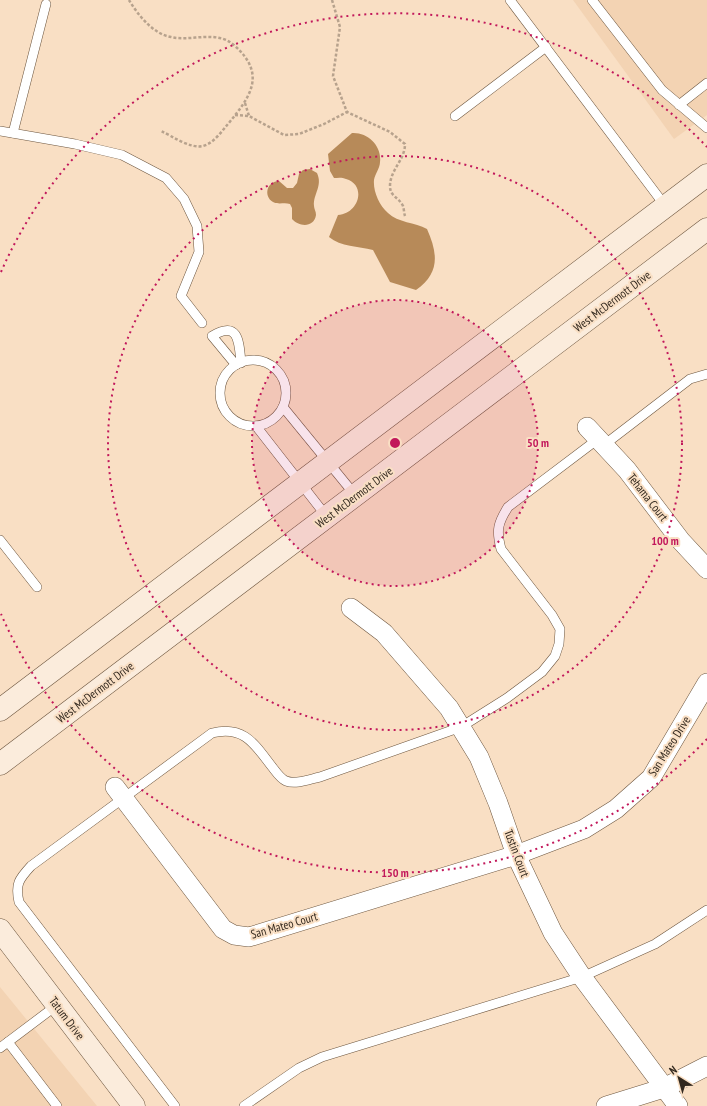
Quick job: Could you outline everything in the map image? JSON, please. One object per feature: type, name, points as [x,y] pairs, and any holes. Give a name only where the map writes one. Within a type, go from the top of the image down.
[{"type":"main road","points":[[0,710],[707,175]]},
{"type":"main road","name":"West McDermott Drive","points":[[0,764],[707,229]]},
{"type":"main road","name":"Tatum Drive","points":[[0,930],[134,1106]]},
{"type":"street","name":"Tehama Court","points":[[597,437],[627,470],[681,540],[707,569]]},
{"type":"street","name":"Tustin Court","points":[[351,608],[384,633],[449,708],[479,757],[498,802],[516,855],[554,933],[582,977],[678,1106]]},
{"type":"street","name":"San Mateo Drive","points":[[516,855],[584,829],[616,809],[651,778],[707,683]]},
{"type":"street","name":"San Mateo Court","points":[[119,792],[223,930],[240,937],[259,934],[516,855]]},
{"type":"street","points":[[606,1106],[664,1088],[707,1066]]},
{"type":"lane","points":[[510,0],[666,207]]},
{"type":"lane","points":[[592,0],[662,90],[707,128]]},
{"type":"lane","points":[[13,133],[46,4]]},
{"type":"lane","points":[[455,116],[546,47]]},
{"type":"lane","points":[[679,105],[707,83]]},
{"type":"lane","points":[[0,130],[122,155],[166,178],[184,199],[197,226],[199,252],[181,296],[202,323]]},
{"type":"lane","points":[[223,330],[229,330],[235,334],[239,346],[238,364],[212,336],[223,330]]},
{"type":"lane","points":[[253,360],[262,361],[278,372],[286,388],[283,407],[272,420],[256,426],[239,423],[230,417],[224,410],[220,400],[220,390],[223,380],[228,371],[238,364],[253,360]]},
{"type":"lane","points":[[175,1106],[19,902],[17,892],[19,880],[31,866],[119,792],[212,733],[222,730],[233,731],[243,735],[252,741],[286,781],[301,781],[320,777],[461,727],[507,698],[542,672],[555,656],[559,644],[560,629],[552,615],[501,549],[498,537],[499,522],[508,507],[597,437],[690,379],[707,374]]},
{"type":"lane","points":[[283,407],[355,496]]},
{"type":"lane","points":[[256,426],[327,517]]},
{"type":"lane","points":[[0,540],[38,588]]},
{"type":"lane","points":[[244,1106],[299,1068],[322,1057],[582,977],[655,944],[707,910]]},
{"type":"lane","points":[[0,1048],[57,1005]]},
{"type":"lane","points":[[8,1042],[57,1106]]},
{"type":"path","points":[[128,0],[137,12],[157,32],[180,39],[216,37],[234,45],[246,58],[253,71],[249,97],[216,139],[204,146],[194,146],[161,131]]},
{"type":"path","points":[[332,0],[340,27],[333,76],[346,112],[390,132],[405,144],[405,150],[396,166],[390,185],[392,194],[403,206],[405,216]]},
{"type":"path","points":[[245,102],[249,116]]},
{"type":"path","points":[[235,115],[249,116],[284,135],[299,134],[324,124],[346,112]]},
{"type":"shaded area","points":[[573,0],[707,0],[707,115],[674,139]]},
{"type":"shaded area","points":[[352,133],[358,133],[373,141],[379,151],[380,164],[374,180],[374,189],[377,198],[385,210],[397,219],[427,229],[431,238],[435,255],[433,270],[424,284],[416,290],[390,282],[373,250],[339,243],[329,237],[338,215],[351,210],[358,199],[357,187],[353,182],[343,178],[334,178],[330,171],[328,154]]},
{"type":"shaded area","points":[[310,169],[317,173],[319,178],[314,202],[316,215],[312,222],[302,225],[298,224],[292,219],[292,208],[290,204],[273,202],[267,193],[269,186],[272,183],[279,181],[287,188],[293,188],[297,183],[299,174],[303,170]]},
{"type":"shaded area","points":[[0,987],[97,1106],[0,1106]]}]
